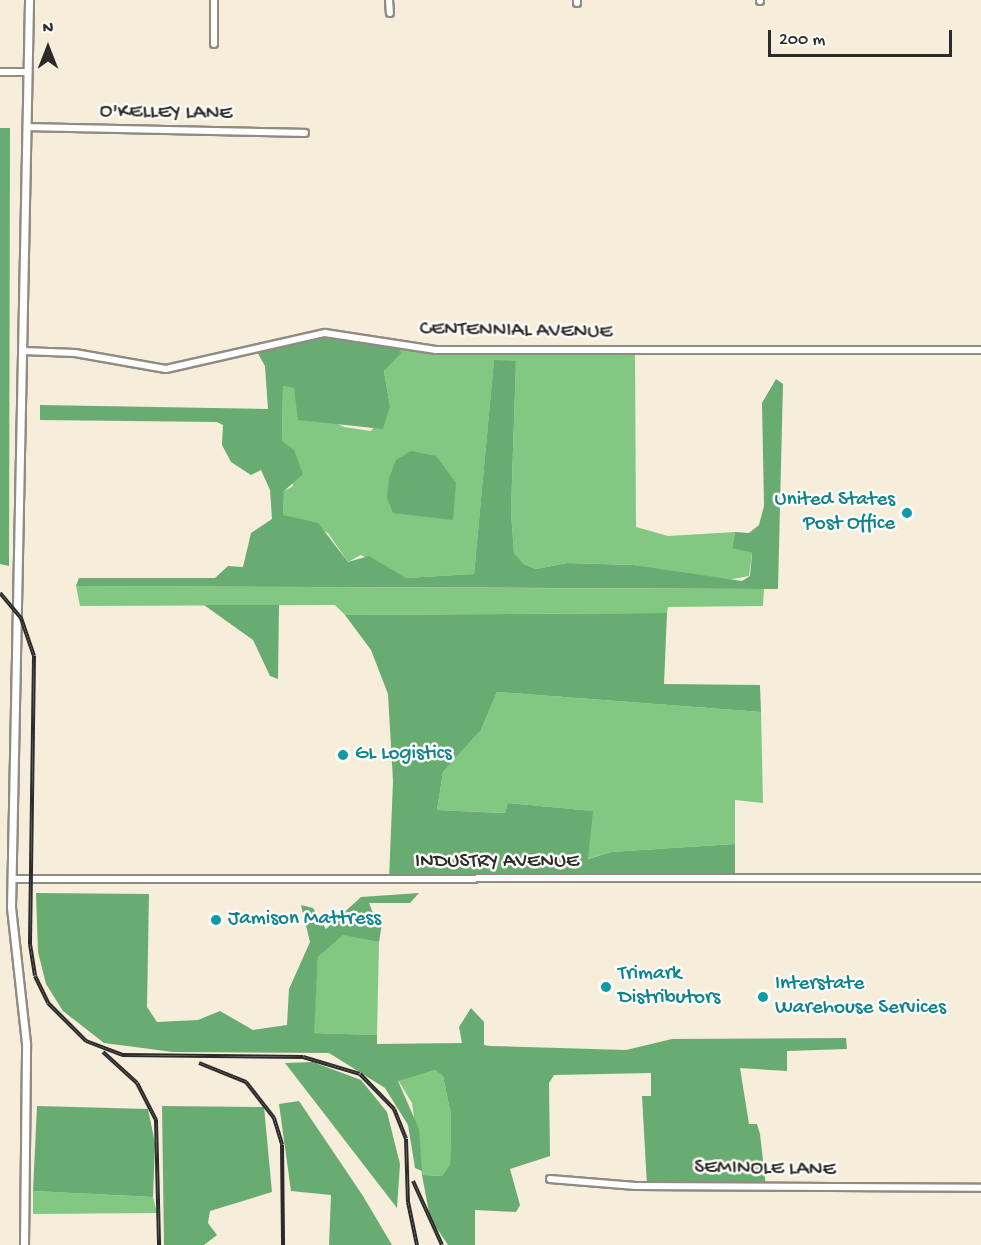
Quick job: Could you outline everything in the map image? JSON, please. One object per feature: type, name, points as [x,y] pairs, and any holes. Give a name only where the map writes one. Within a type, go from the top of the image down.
[{"type":"street","points":[[24,1245],[26,1043],[12,928],[12,879],[29,0]]},
{"type":"street","points":[[214,0],[214,44]]},
{"type":"street","points":[[390,0],[390,13]]},
{"type":"street","points":[[0,72],[28,72]]},
{"type":"street","name":"O'KELLEY LANE","points":[[27,127],[305,133]]},
{"type":"street","name":"CENTENNIAL AVENUE","points":[[23,351],[75,353],[166,369],[325,333],[436,350],[981,350]]},
{"type":"street","name":"INDUSTRY AVENUE","points":[[12,879],[981,878]]},
{"type":"street","name":"SEMINOLE LANE","points":[[550,1179],[636,1186],[981,1188]]},
{"type":"green space","points":[[0,128],[10,128],[9,566],[0,564]]},
{"type":"green space","points":[[312,334],[399,345],[401,353],[384,371],[390,406],[383,429],[298,420],[294,388],[283,386],[282,441],[294,450],[303,474],[284,491],[283,515],[318,523],[348,562],[369,556],[406,578],[474,574],[494,360],[516,361],[511,511],[514,553],[524,564],[536,569],[567,563],[633,565],[742,581],[750,576],[752,553],[732,548],[735,532],[749,533],[759,525],[764,506],[762,403],[776,379],[783,384],[778,589],[76,586],[79,578],[215,578],[228,566],[243,567],[251,533],[272,519],[270,490],[261,470],[251,475],[231,462],[222,445],[223,425],[217,422],[40,420],[40,405],[268,409],[265,366],[255,348]]},
{"type":"green space","points":[[399,345],[635,350],[636,527],[668,536],[735,532],[732,547],[752,553],[749,576],[717,582],[633,565],[567,563],[536,569],[524,564],[514,553],[511,511],[516,361],[494,361],[474,574],[406,578],[361,555],[348,562],[328,533],[283,515],[284,491],[293,486],[282,441],[283,386],[294,387],[298,406],[344,427],[371,431],[390,406],[384,371]]},
{"type":"green space","points":[[411,451],[436,456],[456,483],[453,520],[393,513],[387,498],[389,478],[396,460]]},
{"type":"green space","points":[[76,586],[764,589],[763,606],[668,607],[667,613],[345,615],[335,605],[80,606]]},
{"type":"green space","points":[[204,605],[279,605],[278,679],[270,676],[253,640]]},
{"type":"green space","points":[[667,613],[664,684],[760,685],[761,712],[497,692],[481,730],[443,772],[437,810],[505,813],[508,803],[593,811],[588,859],[611,852],[735,844],[735,879],[389,879],[393,781],[388,694],[371,650],[345,615]]},
{"type":"green space","points":[[497,692],[761,712],[763,803],[735,800],[735,844],[611,852],[587,859],[592,811],[508,803],[505,813],[437,810],[443,772],[481,730]]},
{"type":"green space","points":[[36,893],[149,894],[147,1007],[157,1022],[198,1020],[220,1011],[253,1030],[287,1025],[289,989],[310,942],[301,905],[313,908],[326,929],[361,897],[419,893],[410,903],[369,903],[373,913],[383,917],[379,942],[343,935],[318,957],[314,1033],[377,1035],[377,1044],[462,1043],[459,1027],[471,1008],[484,1022],[484,1045],[490,1046],[626,1050],[672,1039],[846,1038],[847,1049],[787,1051],[787,1071],[740,1068],[749,1124],[757,1124],[760,1134],[766,1187],[647,1186],[642,1096],[651,1096],[651,1073],[554,1075],[549,1083],[550,1156],[510,1169],[520,1205],[516,1212],[475,1210],[475,1245],[448,1245],[430,1218],[422,1175],[442,1176],[450,1165],[451,1115],[443,1076],[435,1070],[398,1081],[419,1129],[422,1171],[415,1168],[408,1125],[385,1088],[329,1053],[173,1052],[104,1043],[63,1011],[46,984],[38,952]]},
{"type":"green space","points":[[343,934],[379,942],[377,1035],[313,1033],[318,957]]},
{"type":"green space","points":[[313,1062],[361,1080],[387,1112],[400,1164],[397,1208],[285,1063]]},
{"type":"green space","points":[[435,1070],[443,1076],[451,1115],[450,1166],[442,1176],[422,1175],[412,1103],[398,1080]]},
{"type":"green space","points":[[299,1101],[363,1196],[392,1245],[329,1245],[331,1195],[291,1191],[279,1104]]},
{"type":"green space","points":[[37,1106],[148,1109],[155,1143],[153,1197],[33,1191]]},
{"type":"green space","points":[[162,1106],[264,1107],[272,1192],[210,1211],[208,1223],[217,1235],[204,1245],[164,1245]]},
{"type":"green space","points":[[33,1191],[153,1197],[157,1213],[33,1214]]},
{"type":"railway","points":[[0,593],[21,618],[34,656],[30,944],[35,976],[48,1003],[86,1041],[122,1055],[303,1057],[360,1074],[394,1109],[406,1139],[408,1202],[417,1245]]},
{"type":"railway","points":[[103,1052],[137,1083],[156,1120],[159,1245]]},
{"type":"railway","points":[[199,1063],[246,1082],[274,1118],[282,1145],[283,1245]]},
{"type":"railway","points":[[413,1181],[442,1245]]},
{"type":"place","name":"United States Post Office","points":[[907,513]]},
{"type":"place","name":"GL Logistics","points":[[343,755]]},
{"type":"place","name":"Jamison Mattress","points":[[216,920]]},
{"type":"place","name":"Trimark Distributors","points":[[606,987]]},
{"type":"place","name":"Interstate Warehouse Services","points":[[763,997]]}]
